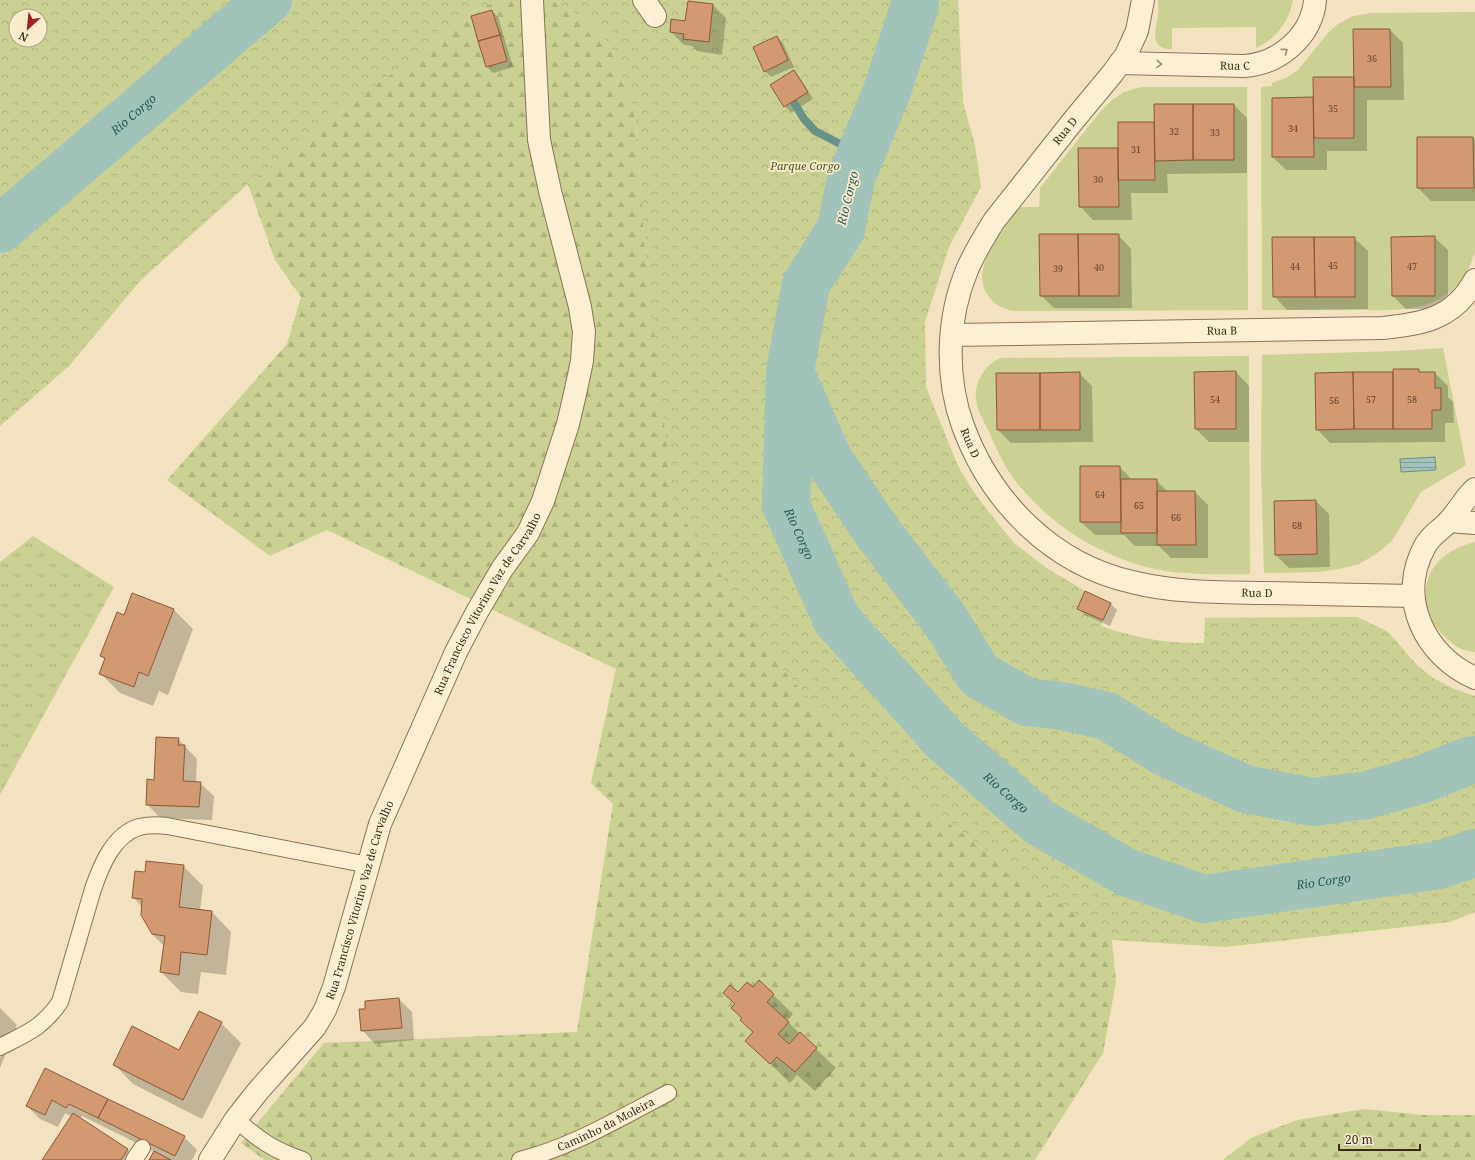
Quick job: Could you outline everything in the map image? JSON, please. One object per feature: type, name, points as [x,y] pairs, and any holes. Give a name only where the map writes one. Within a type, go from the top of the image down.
[{"type":"street","name":"Rua Francisco Vitorino Vaz de Carvalho","points":[[210,1160],[236,1119],[258,1091],[303,1042],[325,1010],[334,987],[380,824],[456,652],[502,569],[528,533],[543,501],[568,424],[582,361],[584,332],[580,307],[550,191],[539,140],[532,0]]},
{"type":"street","name":"Rua D","points":[[1143,0],[1137,31],[1132,44],[1120,63],[1007,204],[983,238],[967,270],[958,300],[952,335],[951,368],[955,399],[967,437],[984,472],[1007,505],[1033,531],[1078,562],[1111,577],[1169,589],[1413,596]]},
{"type":"street","name":"Rua C","points":[[1120,63],[1244,66],[1255,66],[1265,63],[1290,47],[1304,32],[1313,15],[1314,0]]},
{"type":"street","name":"Rua B","points":[[952,335],[1367,328],[1408,325],[1426,321],[1454,307],[1464,297],[1475,280]]},
{"type":"street","points":[[1475,489],[1469,494],[1449,521],[1435,532],[1424,547],[1415,572],[1413,596],[1416,615],[1430,642],[1447,660],[1475,678]]},
{"type":"street","points":[[1449,521],[1475,523]]},
{"type":"lane","points":[[0,1047],[41,1024],[60,1002],[99,873],[113,847],[126,834],[138,827],[152,825],[167,826],[369,865]]},
{"type":"lane","name":"Caminho da Moleira","points":[[520,1160],[553,1150],[580,1138],[668,1093]]},
{"type":"lane","points":[[236,1119],[252,1135],[270,1146],[303,1160]]},
{"type":"green space","points":[[0,0],[499,0],[466,14],[439,42],[375,85],[248,184],[141,280],[69,366],[0,426]]},
{"type":"green space","points":[[499,0],[552,0],[587,20],[610,45],[635,111],[646,260],[788,676],[883,777],[1112,940],[1116,982],[1103,1053],[1035,1160],[265,1160],[241,1143],[324,1043],[577,1032],[613,804],[591,783],[616,669],[327,530],[270,556],[167,480],[287,344],[301,297],[275,260],[248,184],[375,85],[439,42],[466,14]]},
{"type":"green space","name":"Parque Corgo","points":[[552,0],[958,0],[963,102],[975,145],[981,187],[949,247],[925,322],[926,387],[958,466],[984,506],[1014,543],[1048,569],[1085,591],[1077,609],[1103,620],[1101,626],[1127,634],[1152,639],[1204,643],[1205,618],[1357,617],[1387,631],[1417,665],[1433,678],[1452,688],[1475,696],[1475,912],[1450,922],[1225,947],[1112,940],[883,777],[788,676],[673,503],[646,260],[635,111],[610,45],[587,20]]},
{"type":"green space","points":[[1158,0],[1293,0],[1288,16],[1280,29],[1270,40],[1256,48],[1256,27],[1172,28],[1172,49],[1159,46],[1156,42],[1155,32],[1158,14]]},
{"type":"green space","points":[[1475,12],[1475,252],[1466,273],[1455,288],[1441,298],[1425,305],[1408,309],[1262,310],[1261,87],[1272,86],[1272,83],[1286,78],[1298,70],[1328,33],[1338,24],[1353,16],[1372,13]]},
{"type":"green space","points":[[1141,87],[1247,87],[1248,310],[1014,311],[998,305],[989,297],[983,286],[982,274],[990,250],[997,238],[1020,207],[1039,207],[1040,188],[1100,112],[1112,100],[1124,92]]},
{"type":"green space","points":[[1443,348],[1466,465],[1421,492],[1392,541],[1376,554],[1359,564],[1319,572],[1264,573],[1261,466],[1262,355],[1397,351]]},
{"type":"green space","points":[[1249,356],[1250,574],[1194,574],[1154,569],[1122,559],[1102,550],[1069,531],[1049,516],[1031,499],[1007,469],[980,415],[976,399],[977,386],[982,374],[990,364],[1001,358]]},
{"type":"green space","points":[[33,536],[114,587],[0,795],[0,562]]},
{"type":"green space","points":[[1475,542],[1475,652],[1463,650],[1457,647],[1438,630],[1432,622],[1428,612],[1426,592],[1428,578],[1438,562],[1452,551]]},
{"type":"green space","points":[[1364,1109],[1422,1115],[1475,1115],[1475,1160],[1223,1160],[1251,1138],[1297,1120]]},
{"type":"water","points":[[1435,457],[1436,470],[1401,472],[1400,459]]},
{"type":"building","points":[[688,1],[713,4],[709,42],[683,39],[684,34],[670,32],[671,19],[685,21]]},
{"type":"building","points":[[492,10],[500,35],[478,41],[471,16]]},
{"type":"building","points":[[1353,29],[1390,29],[1391,87],[1354,87]]},
{"type":"building","points":[[500,35],[507,61],[486,67],[478,41]]},
{"type":"building","points":[[777,36],[788,60],[764,72],[753,47]]},
{"type":"building","points":[[794,70],[808,92],[784,107],[770,85]]},
{"type":"building","points":[[1313,77],[1354,77],[1354,138],[1314,138]]},
{"type":"building","points":[[1313,97],[1314,157],[1272,157],[1272,98]]},
{"type":"building","points":[[1154,104],[1193,104],[1193,160],[1155,161]]},
{"type":"building","points":[[1193,104],[1234,104],[1234,160],[1193,160]]},
{"type":"building","points":[[1118,122],[1154,122],[1155,180],[1118,180]]},
{"type":"building","points":[[1417,137],[1473,137],[1474,188],[1417,188]]},
{"type":"building","points":[[1078,148],[1118,148],[1119,207],[1079,207]]},
{"type":"building","points":[[1039,234],[1078,234],[1079,296],[1040,296]]},
{"type":"building","points":[[1078,234],[1119,234],[1119,296],[1079,296]]},
{"type":"building","points":[[1435,236],[1435,296],[1392,296],[1391,237]]},
{"type":"building","points":[[1272,237],[1314,237],[1315,297],[1273,297]]},
{"type":"building","points":[[1314,237],[1355,237],[1355,297],[1315,297]]},
{"type":"building","points":[[1393,369],[1419,369],[1419,372],[1435,372],[1435,388],[1441,388],[1441,410],[1432,410],[1432,429],[1393,429]]},
{"type":"building","points":[[1236,371],[1236,429],[1195,429],[1194,372]]},
{"type":"building","points":[[1080,372],[1080,430],[1040,430],[1040,373]]},
{"type":"building","points":[[1353,372],[1393,372],[1393,429],[1354,429]]},
{"type":"building","points":[[1353,372],[1354,429],[1316,430],[1315,373]]},
{"type":"building","points":[[996,373],[1040,373],[1040,430],[997,430]]},
{"type":"building","points":[[1080,466],[1120,466],[1121,522],[1080,522]]},
{"type":"building","points":[[1121,479],[1157,479],[1157,533],[1121,533]]},
{"type":"building","points":[[1157,491],[1195,491],[1196,545],[1157,545]]},
{"type":"building","points":[[1316,500],[1317,554],[1275,555],[1274,501]]},
{"type":"building","points":[[1085,591],[1111,603],[1103,620],[1077,609]]},
{"type":"building","points":[[132,593],[174,609],[148,676],[139,672],[134,687],[99,674],[105,658],[100,656],[117,612],[124,615]]},
{"type":"building","points":[[156,737],[179,738],[178,745],[185,745],[183,781],[201,782],[199,807],[146,805],[147,779],[154,780]]},
{"type":"building","points":[[146,861],[184,865],[179,907],[212,911],[207,955],[181,952],[179,975],[160,972],[165,936],[152,934],[141,915],[142,899],[132,898],[135,871],[145,872]]},
{"type":"building","points":[[759,980],[774,994],[767,1002],[789,1022],[778,1034],[789,1044],[800,1032],[817,1048],[795,1072],[777,1057],[770,1064],[745,1041],[753,1032],[740,1020],[742,1018],[731,1008],[735,1004],[723,993],[730,985],[738,992],[747,982],[753,987]]},
{"type":"building","points":[[399,998],[402,1028],[361,1031],[359,1009],[365,1009],[365,1001]]},
{"type":"building","points":[[199,1011],[222,1022],[183,1100],[113,1065],[132,1026],[179,1050]]},
{"type":"building","points":[[45,1068],[108,1099],[98,1118],[69,1104],[66,1108],[52,1100],[45,1115],[26,1106]]},
{"type":"building","points":[[108,1099],[185,1136],[175,1156],[98,1118]]},
{"type":"building","points":[[73,1113],[128,1149],[121,1160],[42,1160]]},
{"type":"building","points":[[154,1151],[171,1160],[149,1160]]},
{"type":"waterway","name":"Rio Corgo","points":[[0,229],[268,0]]},
{"type":"waterway","name":"Rio Corgo","points":[[915,0],[915,5],[887,91],[851,178],[841,229],[806,284],[790,371],[786,505],[837,620],[945,740],[1039,822],[1126,872],[1204,899],[1439,865],[1475,853]]},
{"type":"waterway","points":[[793,101],[804,119],[815,131],[862,155]]},
{"type":"waterway","name":"Rio Corgo","points":[[794,381],[829,460],[878,533],[945,620],[979,675],[1027,702],[1062,706],[1107,716],[1166,753],[1245,789],[1313,802],[1367,795],[1423,779],[1468,761],[1475,760]]}]
